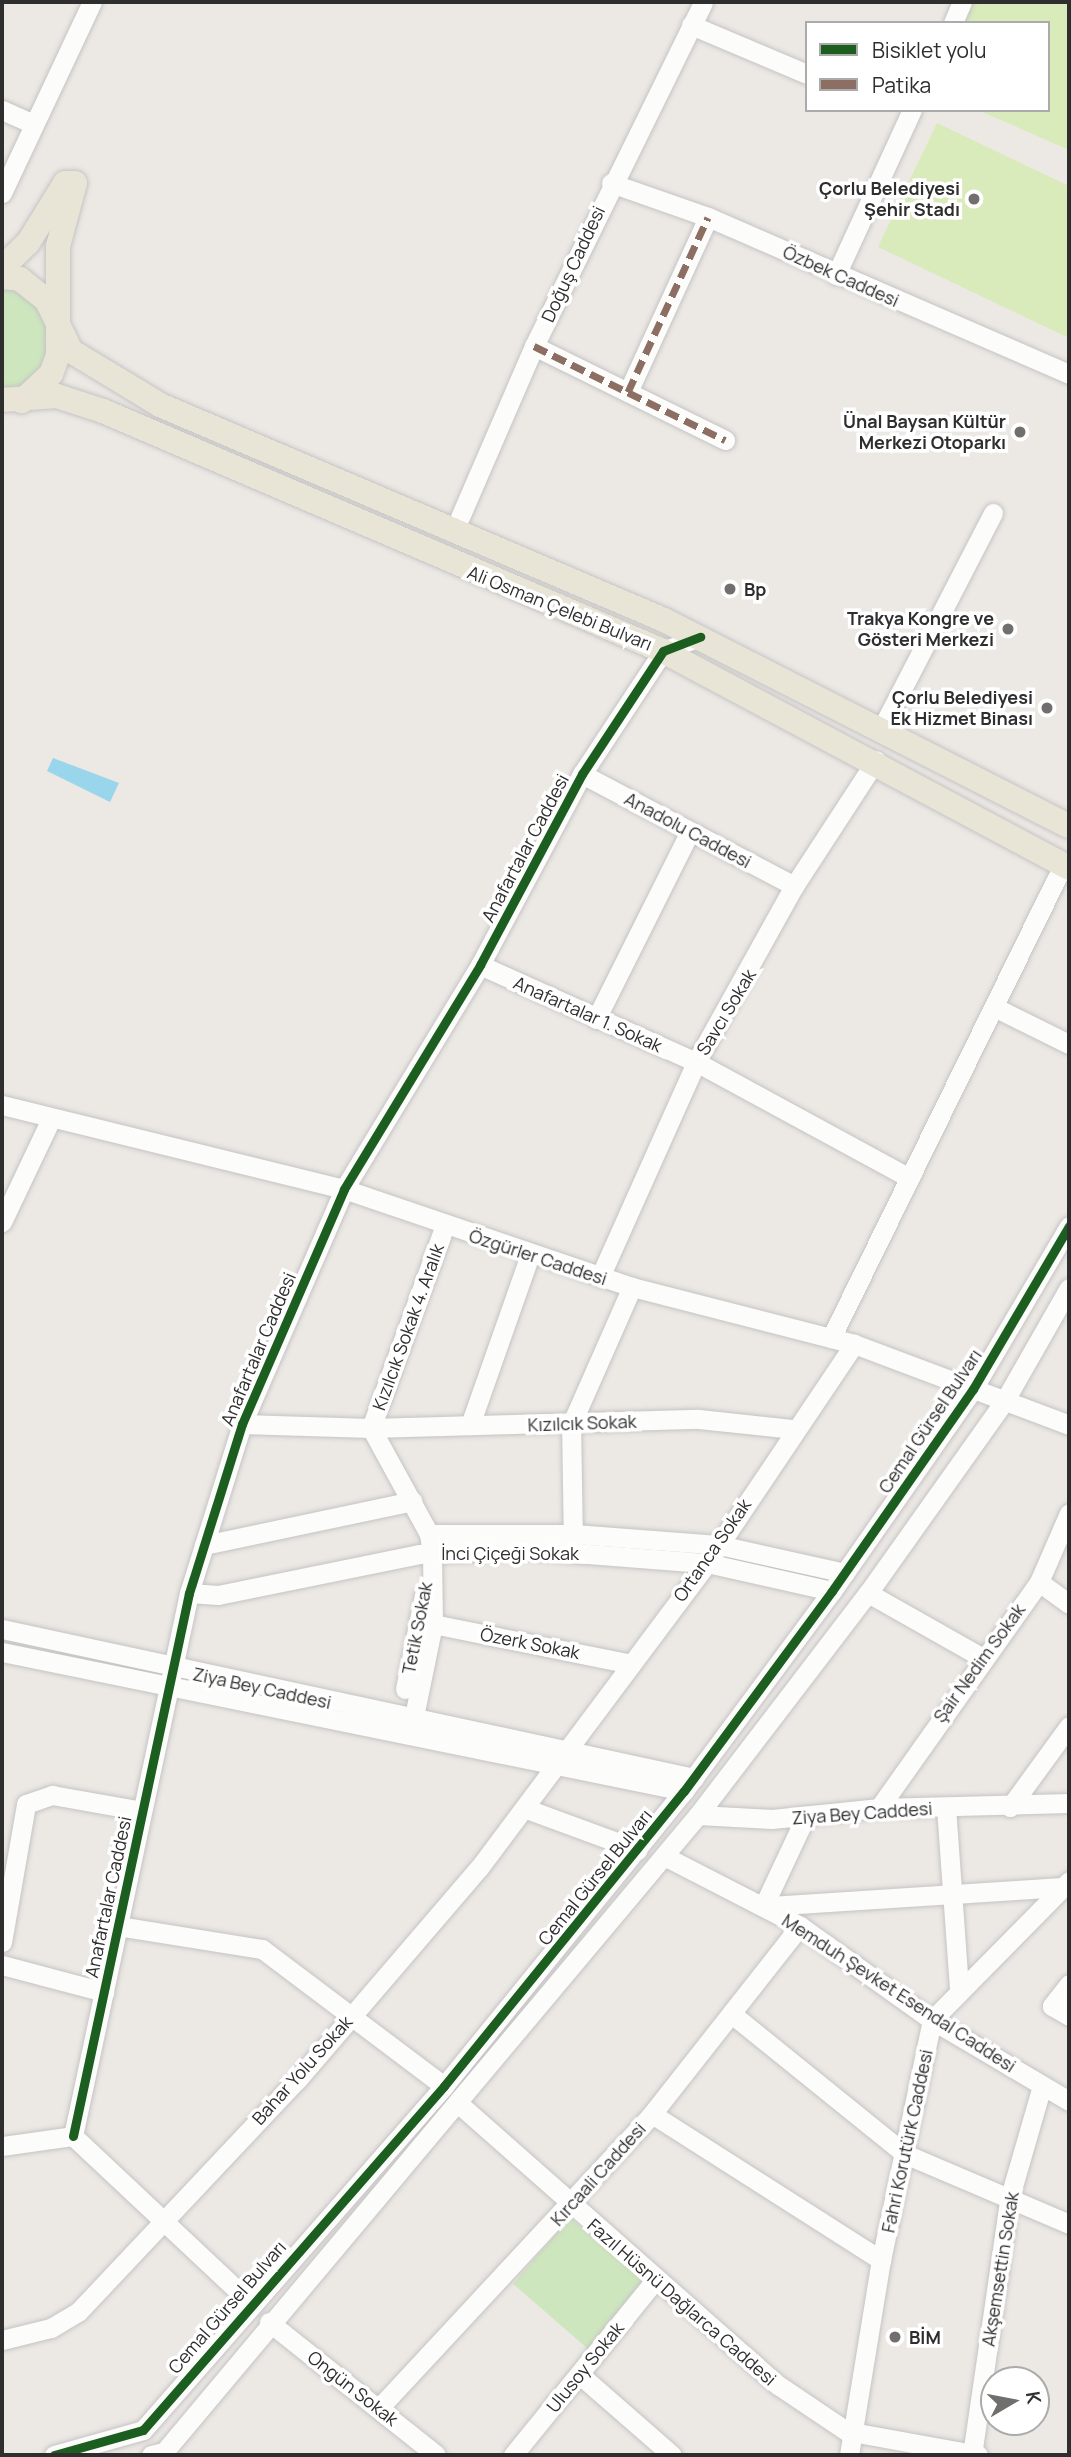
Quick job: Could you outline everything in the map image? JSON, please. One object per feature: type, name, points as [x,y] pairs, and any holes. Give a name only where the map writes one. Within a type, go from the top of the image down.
[{"type":"main road","points":[[2,268],[28,243],[65,183],[75,183],[58,246],[62,334],[51,374],[30,399],[2,408]]},
{"type":"main road","name":"Ali Osman Çelebi Bulvarı","points":[[2,277],[32,286],[62,334],[85,361],[160,405],[700,637],[1069,826]]},
{"type":"main road","name":"Ali Osman Çelebi Bulvarı","points":[[2,400],[57,397],[126,420],[663,650],[876,760],[1066,867]]},
{"type":"street","points":[[2,193],[92,2]]},
{"type":"street","name":"Doğuş Caddesi","points":[[454,531],[534,346],[611,183],[703,2]]},
{"type":"street","points":[[954,21],[962,2]]},
{"type":"street","points":[[691,25],[805,73]]},
{"type":"street","points":[[2,110],[33,124]]},
{"type":"street","points":[[836,275],[904,113]]},
{"type":"street","name":"Özbek Caddesi","points":[[611,183],[708,217],[836,275],[1069,374]]},
{"type":"street","points":[[628,392],[708,217]]},
{"type":"street","points":[[534,346],[725,440]]},
{"type":"street","points":[[882,728],[993,513]]},
{"type":"street","points":[[663,650],[700,637]]},
{"type":"street","name":"Anafartalar Caddesi","points":[[73,2136],[189,1593],[242,1424],[344,1189],[480,965],[582,774],[663,650]]},
{"type":"street","name":"Savcı Sokak","points":[[600,1277],[696,1062],[794,886],[876,760]]},
{"type":"street","name":"Anadolu Caddesi","points":[[582,774],[794,886]]},
{"type":"street","points":[[596,1019],[690,831]]},
{"type":"street","points":[[831,1338],[1066,867]]},
{"type":"street","name":"Anafartalar 1. Sokak","points":[[480,965],[696,1062],[910,1178]]},
{"type":"street","points":[[994,1007],[1069,1044]]},
{"type":"street","name":"Özgürler Caddesi","points":[[2,1105],[50,1121],[344,1189],[444,1227],[632,1287],[853,1344],[1069,1425]]},
{"type":"street","points":[[2,1222],[50,1121]]},
{"type":"street","name":"Cemal Gürsel Bulvarı","points":[[143,2430],[250,2302],[444,2086],[689,1784],[845,1573],[973,1389],[1069,1226]]},
{"type":"street","name":"Kızılcık Sokak 4. Aralık","points":[[372,1428],[444,1227]]},
{"type":"street","points":[[470,1425],[530,1255]]},
{"type":"street","points":[[573,1543],[571,1425],[632,1287]]},
{"type":"street","points":[[54,2455],[143,2430],[161,2454],[269,2322],[458,2104],[698,1815],[868,1593],[1005,1400],[1069,1288]]},
{"type":"street","name":"Ortanca Sokak","points":[[560,1759],[627,1663],[707,1563],[793,1429],[853,1344]]},
{"type":"street","name":"Kızılcık Sokak","points":[[242,1424],[372,1428],[571,1425],[699,1419],[793,1429]]},
{"type":"street","points":[[372,1428],[412,1501],[431,1544]]},
{"type":"street","points":[[204,1545],[412,1501]]},
{"type":"street","name":"Şair Nedim Sokak","points":[[879,1808],[981,1657],[1039,1582],[1069,1513]]},
{"type":"street","name":"İnci Çiçeği Sokak","points":[[573,1543],[707,1563],[832,1591]]},
{"type":"street","name":"İnci Çiçeği Sokak","points":[[189,1593],[218,1595],[431,1544],[719,1545],[845,1573]]},
{"type":"street","name":"Tetik Sokak","points":[[405,1726],[433,1624],[431,1544]]},
{"type":"street","name":"Tetik Sokak","points":[[405,1726],[431,1544]]},
{"type":"street","points":[[1039,1582],[1069,1604]]},
{"type":"street","points":[[868,1593],[981,1657]]},
{"type":"street","name":"Özerk Sokak","points":[[433,1624],[627,1663]]},
{"type":"street","name":"Ziya Bey Caddesi","points":[[2,1629],[171,1675],[689,1784]]},
{"type":"street","name":"Ziya Bey Caddesi","points":[[2,1652],[171,1675]]},
{"type":"street","points":[[1010,1807],[1069,1726]]},
{"type":"street","name":"Bahar Yolu Sokak","points":[[2,2340],[51,2328],[78,2312],[165,2224],[353,2014],[524,1808],[560,1759]]},
{"type":"street","points":[[2,1942],[26,1804],[52,1795],[142,1811]]},
{"type":"street","name":"Ziya Bey Caddesi","points":[[698,1815],[805,1818],[879,1808],[1010,1807],[1069,1803]]},
{"type":"street","points":[[946,1807],[948,1893],[959,1990]]},
{"type":"street","points":[[524,1808],[638,1850]]},
{"type":"street","points":[[805,1818],[766,1906],[1066,1884]]},
{"type":"street","name":"Memduh Şevket Esendal Caddesi","points":[[664,1856],[766,1906],[800,1926],[932,2020],[1069,2102]]},
{"type":"street","points":[[932,2020],[1066,1884]]},
{"type":"street","points":[[118,1926],[262,1949],[353,2014],[444,2086]]},
{"type":"street","name":"Kırcaali Caddesi","points":[[379,2408],[571,2207],[733,2015],[800,1926]]},
{"type":"street","points":[[2,1965],[104,1993]]},
{"type":"street","points":[[1069,1984],[1052,2006],[1069,2016]]},
{"type":"street","points":[[733,2015],[905,2154],[1069,2224]]},
{"type":"street","name":"Fahri Korutürk Caddesi","points":[[849,2455],[881,2260],[932,2020]]},
{"type":"street","name":"Akşemsettin Sokak","points":[[974,2455],[1009,2200],[1042,2086]]},
{"type":"street","name":"Fazıl Hüsnü Dağlarca Caddesi","points":[[458,2104],[571,2207],[778,2385],[851,2433],[974,2455]]},
{"type":"street","points":[[652,2114],[881,2260]]},
{"type":"street","points":[[2,2146],[73,2136],[250,2302]]},
{"type":"street","name":"Ulusoy Sokak","points":[[513,2455],[656,2279]]},
{"type":"street","name":"Ongün Sokak","points":[[269,2322],[436,2455]]},
{"type":"street","points":[[579,2374],[672,2455]]},
{"type":"green space","points":[[970,2],[1069,2],[1069,150],[983,112],[1050,112],[1050,21],[961,21]]},
{"type":"green space","name":"Çorlu Belediyesi Şehir Stadı","points":[[937,123],[1069,186],[1069,338],[878,247]]},
{"type":"green space","points":[[2,286],[37,302],[52,341],[36,380],[2,396]]},
{"type":"green space","points":[[570,2218],[645,2284],[588,2349],[513,2284]]},
{"type":"water","points":[[53,758],[119,783],[110,802],[47,771]]},
{"type":"marked path","points":[[628,392],[708,217]]},
{"type":"marked path","points":[[534,346],[725,440]]},
{"type":"cycle path","points":[[73,2136],[189,1593],[242,1424],[344,1189],[480,965],[582,774],[663,651],[700,637]]},
{"type":"cycle path","points":[[54,2455],[143,2430],[444,2086],[684,1791],[832,1591],[973,1389],[1069,1226]]},
{"type":"place","name":"Çorlu Belediyesi Şehir Stadı","points":[[974,199]]},
{"type":"place","name":"Ünal Baysan Kültür Merkezi Otoparkı","points":[[1020,432]]},
{"type":"place","name":"Bp","points":[[730,589]]},
{"type":"place","name":"Trakya Kongre ve Gösteri Merkezi","points":[[1008,629]]},
{"type":"place","name":"Çorlu Belediyesi Ek Hizmet Binası","points":[[1047,708]]},
{"type":"place","name":"BİM","points":[[895,2337]]}]
